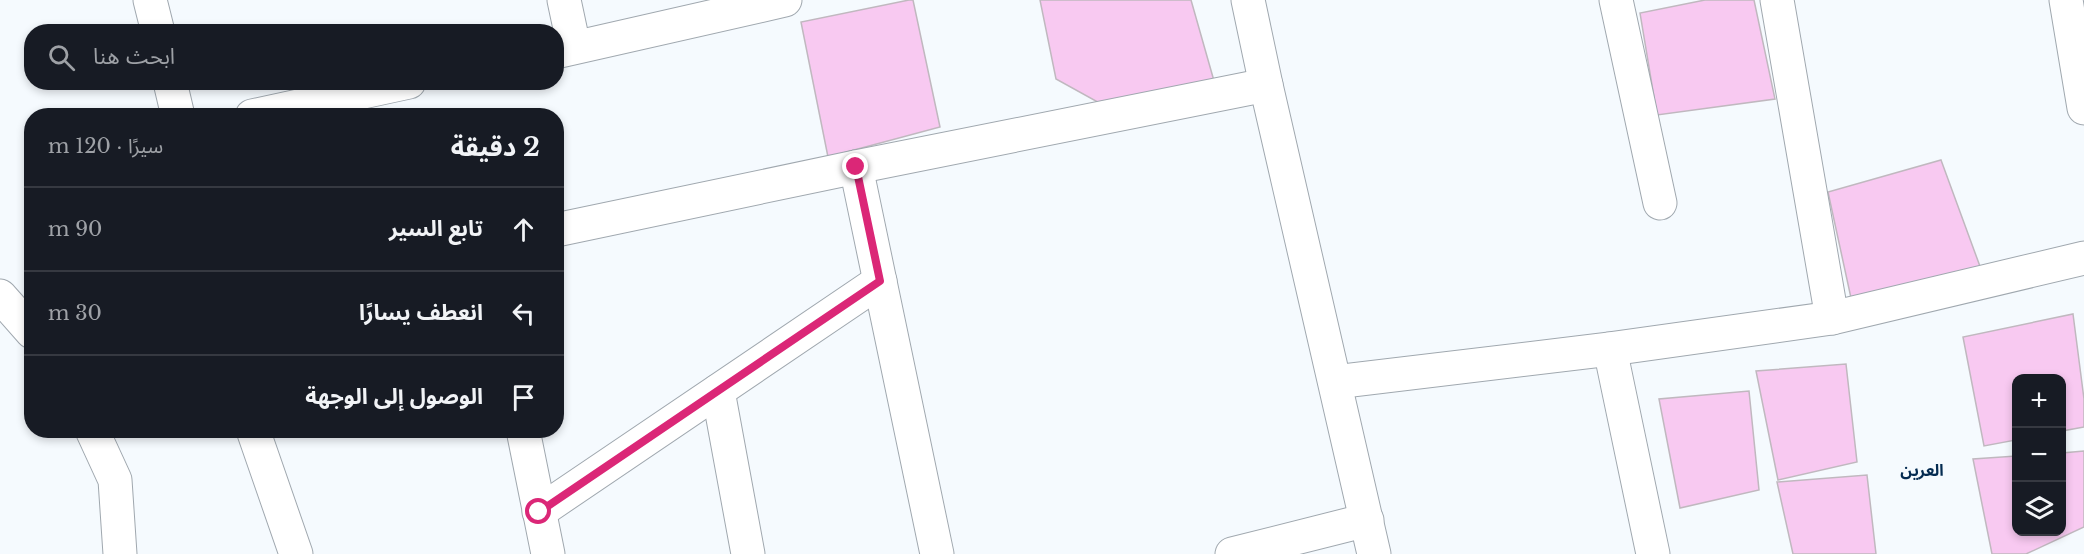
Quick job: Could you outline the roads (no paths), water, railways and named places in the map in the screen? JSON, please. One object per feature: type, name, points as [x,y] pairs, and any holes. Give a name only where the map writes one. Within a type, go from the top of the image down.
[{"type":"street","points":[[150,0],[156,24]]},
{"type":"street","points":[[564,0],[566,50],[785,0]]},
{"type":"street","points":[[1248,0],[1374,554]]},
{"type":"street","points":[[1616,0],[1660,203]]},
{"type":"street","points":[[1777,0],[1832,318]]},
{"type":"street","points":[[2066,0],[2083,102]]},
{"type":"street","points":[[564,228],[1266,85]]},
{"type":"street","points":[[172,90],[176,108]]},
{"type":"street","points":[[289,108],[372,90]]},
{"type":"street","points":[[856,167],[937,554]]},
{"type":"street","points":[[1335,382],[1611,349],[1832,318],[2084,258]]},
{"type":"street","points":[[539,512],[880,281]]},
{"type":"street","points":[[0,296],[24,323]]},
{"type":"street","points":[[1611,349],[1653,554]]},
{"type":"street","points":[[718,391],[748,554]]},
{"type":"street","points":[[96,438],[115,480],[120,554]]},
{"type":"street","points":[[256,438],[296,554]]},
{"type":"street","points":[[525,438],[548,554]]},
{"type":"street","points":[[1232,554],[1367,520]]},
{"type":"district","name":"العرين","points":[[1922,470]]}]
